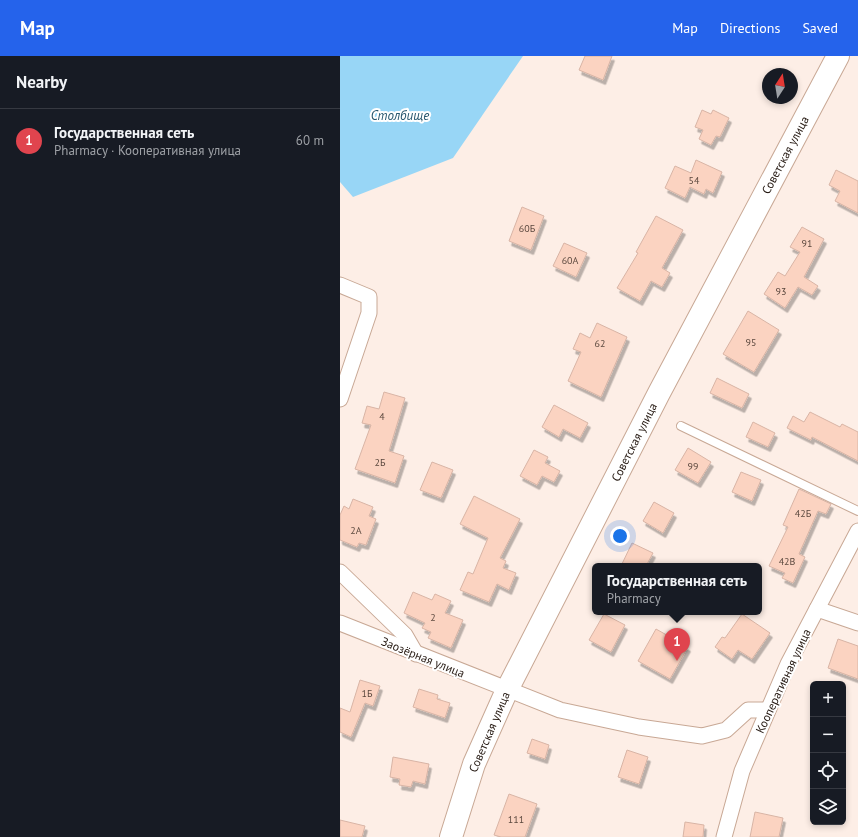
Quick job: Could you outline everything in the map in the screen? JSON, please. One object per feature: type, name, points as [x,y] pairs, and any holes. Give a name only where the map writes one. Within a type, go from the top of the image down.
[{"type":"street","name":"Советская улица","points":[[451,837],[474,764],[507,690],[659,394],[838,56]]},
{"type":"street","points":[[340,285],[368,297],[369,313],[340,399]]},
{"type":"street","name":"Кооперативная улица","points":[[724,837],[742,771],[788,664],[858,531]]},
{"type":"street","points":[[340,572],[405,635],[416,654]]},
{"type":"street","points":[[817,609],[858,623]]},
{"type":"street","name":"Заозёрная улица","points":[[340,623],[560,710],[639,727],[702,736],[726,730],[748,710],[768,710]]},
{"type":"lane","points":[[681,426],[858,511]]},
{"type":"water","name":"Столбище","points":[[340,56],[523,56],[453,158],[353,197],[340,182]]},
{"type":"building","points":[[585,56],[612,56],[603,80],[579,70]]},
{"type":"building","points":[[702,110],[711,114],[713,110],[729,118],[720,137],[716,136],[711,145],[699,139],[703,130],[695,127]]},
{"type":"building","points":[[696,160],[722,172],[713,193],[706,189],[704,194],[690,187],[685,198],[665,188],[675,166],[691,173]]},
{"type":"building","points":[[836,170],[858,181],[858,213],[835,201],[840,191],[829,185]]},
{"type":"building","points":[[522,207],[544,216],[531,250],[509,241]]},
{"type":"building","points":[[656,216],[683,230],[662,268],[670,273],[662,287],[651,281],[640,301],[617,288],[638,253],[636,252]]},
{"type":"building","points":[[802,227],[824,239],[804,277],[818,286],[812,295],[798,287],[785,308],[764,294],[778,272],[785,276],[800,252],[790,247]]},
{"type":"building","points":[[564,243],[587,253],[576,277],[553,266]]},
{"type":"building","points":[[748,311],[779,330],[754,372],[723,354]]},
{"type":"building","points":[[597,323],[627,337],[601,397],[568,381],[581,352],[573,349],[580,333],[590,338]]},
{"type":"building","points":[[717,378],[749,394],[742,408],[710,393]]},
{"type":"building","points":[[384,392],[405,398],[389,451],[404,456],[395,483],[355,469],[371,425],[362,423],[367,406],[379,409]]},
{"type":"building","points":[[554,405],[588,423],[580,438],[563,429],[559,437],[542,427]]},
{"type":"building","points":[[810,412],[840,427],[842,424],[858,432],[858,461],[812,437],[811,440],[787,428],[793,416],[804,422]]},
{"type":"building","points":[[753,422],[775,433],[768,447],[746,437]]},
{"type":"building","points":[[688,448],[711,462],[698,483],[675,470]]},
{"type":"building","points":[[534,450],[548,457],[545,463],[560,471],[554,482],[542,476],[537,485],[520,476]]},
{"type":"building","points":[[432,462],[453,470],[441,498],[420,490]]},
{"type":"building","points":[[741,472],[761,480],[752,501],[732,492]]},
{"type":"building","points":[[799,489],[831,504],[826,514],[818,511],[799,554],[805,557],[793,583],[782,578],[785,573],[769,566],[788,527],[783,525]]},
{"type":"building","points":[[474,496],[520,519],[500,558],[506,561],[503,568],[516,573],[509,590],[497,584],[489,602],[460,590],[468,572],[473,574],[488,538],[460,524]]},
{"type":"building","points":[[353,499],[373,507],[369,516],[376,519],[366,545],[359,543],[357,547],[340,540],[340,515],[344,506],[349,509]]},
{"type":"building","points":[[654,502],[674,513],[663,533],[643,521]]},
{"type":"building","points":[[632,543],[653,553],[648,563],[622,563]]},
{"type":"building","points":[[413,592],[432,600],[435,594],[451,601],[445,613],[463,620],[451,648],[428,638],[431,632],[422,628],[425,623],[404,613]]},
{"type":"building","points":[[603,615],[625,625],[611,652],[589,640]]},
{"type":"building","points":[[741,615],[770,633],[752,659],[738,650],[732,659],[715,647],[722,637],[725,638]]},
{"type":"building","points":[[656,629],[688,647],[670,679],[638,661]]},
{"type":"building","points":[[838,639],[858,646],[858,679],[828,668]]},
{"type":"building","points":[[360,680],[380,686],[373,706],[365,703],[351,737],[340,732],[340,708],[350,712]]},
{"type":"building","points":[[419,689],[438,695],[437,699],[450,703],[445,718],[413,707]]},
{"type":"building","points":[[532,739],[549,745],[545,759],[527,753]]},
{"type":"building","points":[[627,750],[648,757],[639,784],[618,777]]},
{"type":"building","points":[[393,757],[429,764],[425,784],[413,781],[411,787],[399,785],[400,779],[390,777]]},
{"type":"building","points":[[509,794],[537,804],[525,837],[501,837],[494,835]]},
{"type":"building","points":[[755,812],[783,818],[779,837],[750,837]]},
{"type":"building","points":[[340,820],[365,826],[362,837],[340,837]]},
{"type":"building","points":[[685,822],[704,825],[703,837],[683,837]]},
{"type":"place","name":"Государственная сеть","points":[[677,661]]}]
